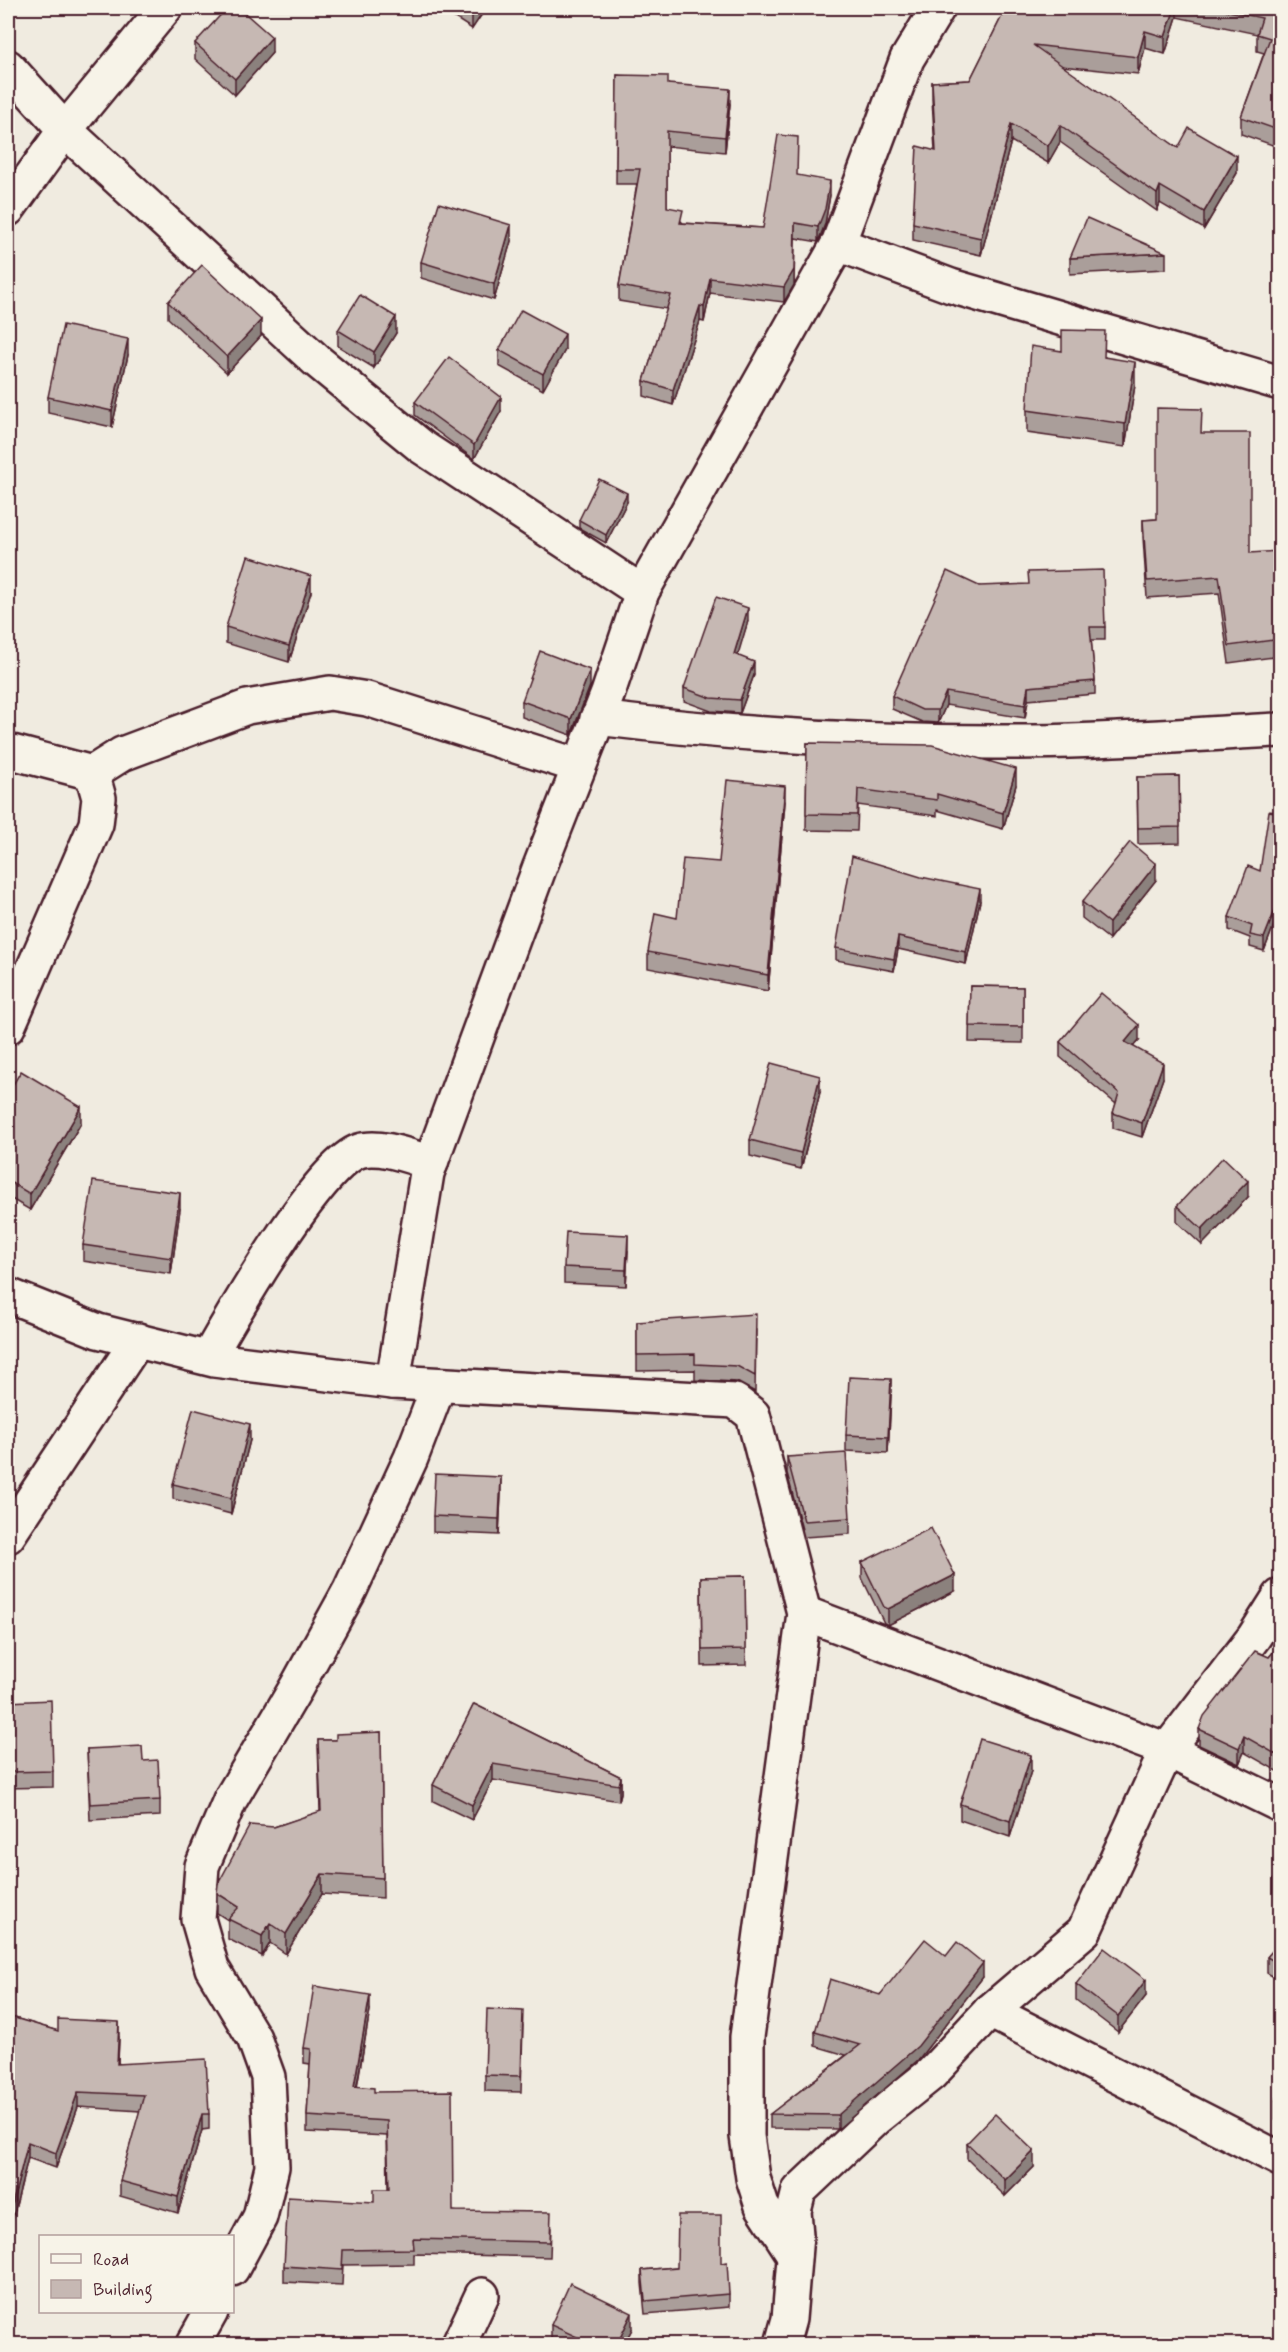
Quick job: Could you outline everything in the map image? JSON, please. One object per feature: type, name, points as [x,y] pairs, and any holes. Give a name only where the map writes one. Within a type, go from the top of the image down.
[{"type":"street","points":[[8,209],[65,130],[165,8]]},
{"type":"street","points":[[393,1382],[427,1173],[539,868],[608,693],[642,592],[838,244],[908,59],[938,8]]},
{"type":"street","points":[[8,68],[65,130],[317,361],[422,447],[642,592]]},
{"type":"street","points":[[838,244],[951,286],[1281,383]]},
{"type":"street","points":[[8,751],[92,773],[122,754],[247,707],[330,693],[368,699],[579,766]]},
{"type":"street","points":[[597,718],[666,727],[818,738],[1019,742],[1281,730]]},
{"type":"street","points":[[8,1027],[96,824],[99,798],[92,773]]},
{"type":"street","points":[[208,1358],[267,1261],[320,1184],[334,1171],[359,1151],[381,1150],[431,1163]]},
{"type":"street","points":[[8,1295],[98,1330],[208,1358],[393,1382],[735,1401],[753,1415],[804,1613],[747,2037],[747,2136],[753,2178],[762,2206],[794,2255]]},
{"type":"street","points":[[8,1536],[138,1340]]},
{"type":"street","points":[[234,2265],[260,2217],[272,2167],[268,2077],[254,2038],[212,1968],[198,1919],[202,1866],[230,1800],[350,1590],[411,1458],[439,1385]]},
{"type":"street","points":[[782,2344],[789,2319],[794,2255],[794,2211],[799,2191],[876,2118],[931,2074],[990,2011],[1084,1931],[1167,1750],[1254,1637],[1281,1596]]},
{"type":"street","points":[[804,1613],[1167,1750],[1281,1805]]},
{"type":"street","points":[[990,2011],[1281,2159]]},
{"type":"street","points":[[459,2344],[482,2295]]},
{"type":"street","points":[[193,2344],[210,2313]]},
{"type":"building","points":[[227,8],[239,8],[272,37],[235,79],[195,43]]},
{"type":"building","points":[[463,8],[476,8],[472,13]]},
{"type":"building","points":[[1006,8],[1175,8],[1165,37],[1145,31],[1138,57],[1033,45],[1178,148],[1189,128],[1237,156],[1204,212],[1160,186],[1157,194],[1060,125],[1048,146],[1011,124],[981,238],[913,223],[917,146],[936,151],[932,82],[970,80]]},
{"type":"building","points":[[1214,8],[1281,8],[1281,131],[1241,117],[1270,38],[1257,34],[1262,18]]},
{"type":"building","points":[[617,75],[668,76],[668,84],[730,89],[725,137],[667,131],[667,207],[683,210],[680,223],[763,228],[778,135],[798,137],[797,175],[830,181],[825,209],[818,227],[795,223],[794,270],[784,287],[710,278],[704,307],[700,306],[673,390],[644,381],[671,295],[619,286],[640,169],[616,169]]},
{"type":"building","points":[[439,203],[511,225],[494,284],[421,262]]},
{"type":"building","points":[[1087,218],[1166,253],[1070,258]]},
{"type":"building","points":[[202,265],[261,320],[227,357],[168,302]]},
{"type":"building","points":[[360,295],[396,317],[374,352],[338,330]]},
{"type":"building","points":[[521,310],[565,334],[543,374],[499,350]]},
{"type":"building","points":[[63,325],[128,339],[112,411],[48,397]]},
{"type":"building","points":[[1062,330],[1105,331],[1104,357],[1135,362],[1125,424],[1027,410],[1031,346],[1062,351]]},
{"type":"building","points":[[449,357],[501,397],[474,445],[415,402]]},
{"type":"building","points":[[1157,408],[1202,409],[1201,433],[1250,433],[1250,553],[1279,551],[1281,639],[1229,646],[1219,576],[1147,581],[1143,520],[1157,519]]},
{"type":"building","points":[[599,479],[627,493],[606,535],[579,520]]},
{"type":"building","points":[[248,556],[311,576],[289,646],[226,627]]},
{"type":"building","points":[[1103,570],[1105,627],[1090,627],[1095,681],[1028,687],[1025,705],[946,692],[938,710],[922,710],[892,696],[947,571],[979,586],[1029,584],[1028,572]]},
{"type":"building","points":[[716,597],[748,608],[734,654],[754,662],[740,700],[711,698],[684,688]]},
{"type":"building","points":[[540,651],[590,670],[571,719],[522,701]]},
{"type":"building","points":[[807,743],[932,745],[1016,769],[1003,813],[937,794],[937,800],[858,789],[857,815],[806,814]]},
{"type":"building","points":[[1179,776],[1180,827],[1138,828],[1137,777]]},
{"type":"building","points":[[727,780],[785,786],[768,975],[648,952],[655,913],[677,918],[683,859],[719,862]]},
{"type":"building","points":[[1269,811],[1281,813],[1281,895],[1264,938],[1250,935],[1252,926],[1229,917],[1248,866],[1260,871]]},
{"type":"building","points":[[1130,842],[1156,864],[1109,923],[1082,902]]},
{"type":"building","points":[[852,856],[921,877],[980,889],[966,952],[898,937],[894,959],[836,948]]},
{"type":"building","points":[[970,986],[1023,987],[1023,1027],[969,1026]]},
{"type":"building","points":[[1101,993],[1139,1025],[1125,1042],[1163,1063],[1142,1123],[1113,1113],[1119,1093],[1060,1042]]},
{"type":"building","points":[[771,1063],[820,1076],[801,1153],[750,1140]]},
{"type":"building","points":[[21,1071],[81,1107],[30,1194],[8,1181],[8,1093]]},
{"type":"building","points":[[1223,1157],[1248,1181],[1202,1229],[1177,1206]]},
{"type":"building","points":[[93,1181],[180,1193],[171,1258],[83,1245]]},
{"type":"building","points":[[566,1232],[628,1235],[626,1270],[564,1267]]},
{"type":"building","points":[[756,1314],[755,1376],[737,1366],[695,1364],[695,1354],[637,1355],[637,1322]]},
{"type":"building","points":[[849,1377],[891,1379],[888,1437],[846,1435]]},
{"type":"building","points":[[193,1409],[250,1424],[231,1498],[173,1484]]},
{"type":"building","points":[[846,1453],[850,1518],[804,1521],[787,1457]]},
{"type":"building","points":[[435,1474],[501,1477],[499,1519],[433,1516]]},
{"type":"building","points":[[931,1528],[955,1575],[888,1609],[884,1607],[862,1562]]},
{"type":"building","points":[[745,1576],[746,1649],[702,1650],[701,1577]]},
{"type":"building","points":[[1281,1643],[1281,1757],[1244,1736],[1239,1748],[1199,1729],[1204,1716],[1255,1651],[1269,1657]]},
{"type":"building","points":[[51,1700],[53,1771],[8,1772],[8,1702]]},
{"type":"building","points":[[474,1704],[621,1777],[619,1785],[493,1764],[472,1805],[433,1785]]},
{"type":"building","points":[[381,1732],[383,1878],[322,1874],[286,1934],[270,1923],[262,1936],[228,1919],[239,1907],[217,1893],[218,1884],[250,1825],[274,1827],[321,1811],[318,1740],[336,1740],[336,1734]]},
{"type":"building","points":[[980,1739],[1031,1755],[1010,1821],[960,1804]]},
{"type":"building","points":[[142,1746],[143,1761],[158,1760],[160,1800],[90,1804],[87,1749]]},
{"type":"building","points":[[925,1939],[946,1956],[957,1942],[983,1963],[918,2046],[838,2115],[770,2114],[860,2045],[815,2032],[830,1979],[880,1995]]},
{"type":"building","points":[[1281,1941],[1281,1965],[1267,1957]]},
{"type":"building","points":[[1104,1948],[1146,1980],[1118,2016],[1076,1984]]},
{"type":"building","points":[[314,1986],[370,1995],[354,2086],[374,2088],[374,2092],[452,2091],[453,2211],[551,2212],[550,2242],[413,2239],[414,2249],[343,2250],[342,2270],[284,2266],[288,2197],[374,2202],[374,2189],[389,2189],[387,2121],[307,2116],[311,2049],[304,2048]]},
{"type":"building","points":[[487,2009],[523,2011],[521,2076],[485,2075]]},
{"type":"building","points":[[8,2016],[58,2031],[58,2019],[119,2022],[117,2064],[206,2059],[209,2114],[202,2114],[178,2197],[120,2181],[144,2095],[78,2092],[56,2153],[28,2142],[8,2221]]},
{"type":"building","points":[[1281,2092],[1281,2103],[1276,2100]]},
{"type":"building","points":[[995,2114],[1034,2151],[1005,2180],[967,2143]]},
{"type":"building","points":[[678,2215],[721,2215],[721,2263],[727,2262],[729,2294],[645,2301],[642,2270],[677,2267]]},
{"type":"building","points":[[570,2283],[632,2313],[617,2344],[592,2344],[551,2325]]}]
